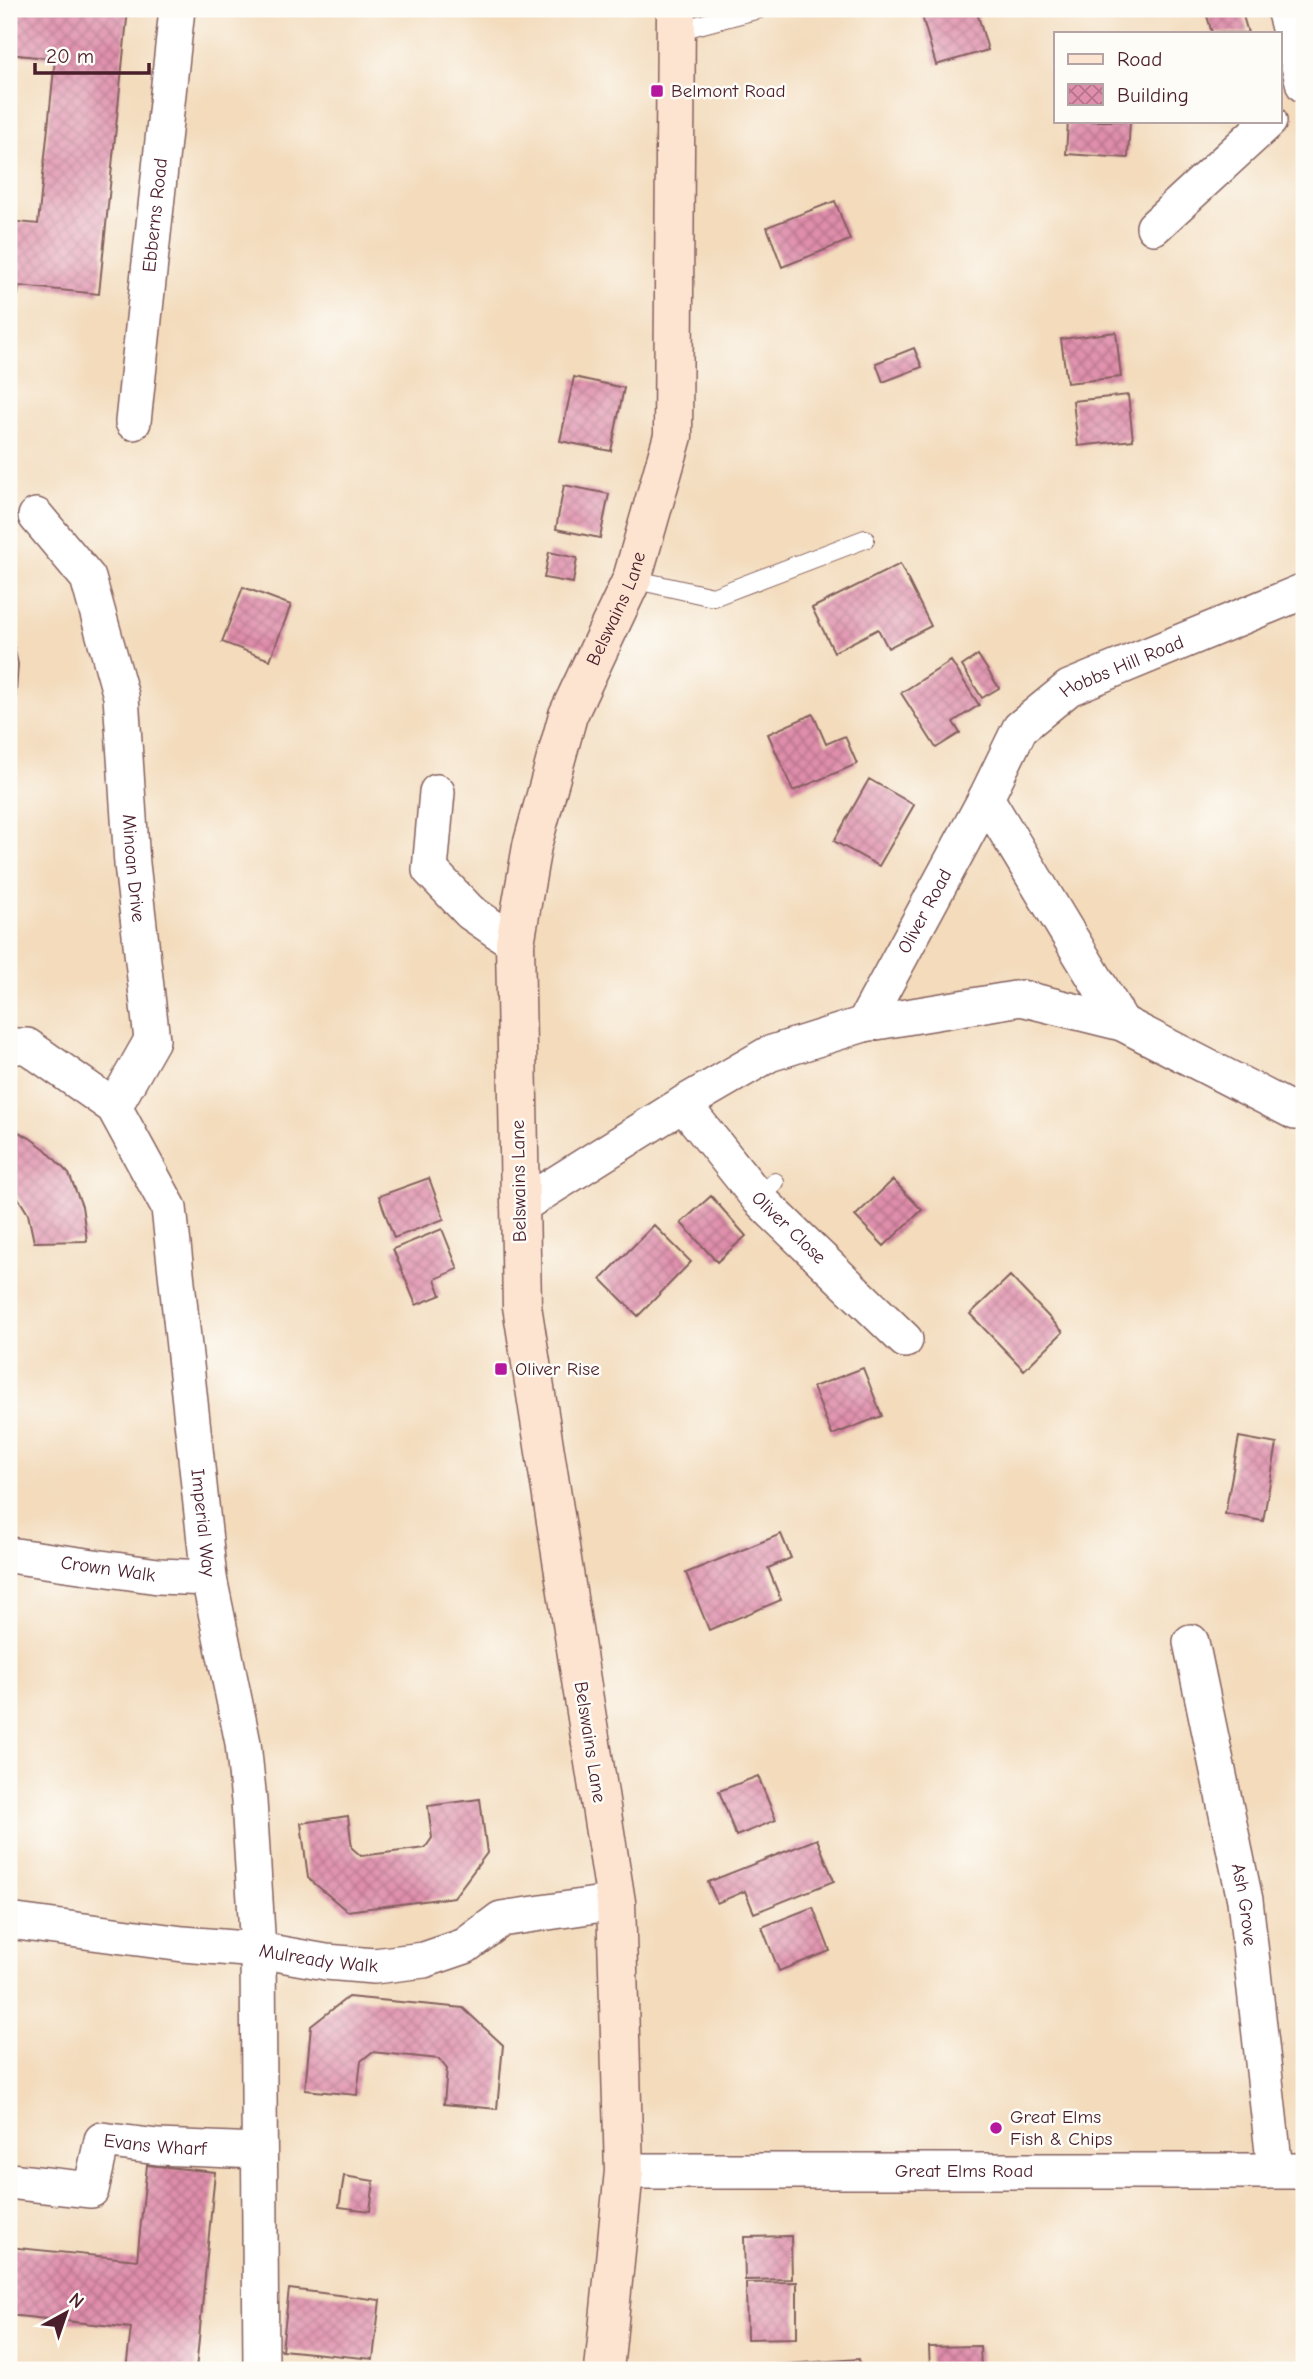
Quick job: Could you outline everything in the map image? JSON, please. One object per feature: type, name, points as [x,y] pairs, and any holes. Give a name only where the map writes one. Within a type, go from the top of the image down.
[{"type":"street","name":"Ebberns Road","points":[[133,422],[177,9]]},
{"type":"street","points":[[1282,109],[1304,87],[1284,9]]},
{"type":"street","name":"Belswains Lane","points":[[604,2370],[624,2171],[616,1902],[522,1306],[515,943],[532,846],[568,715],[632,579],[673,436],[676,20]]},
{"type":"street","points":[[1154,227],[1268,122]]},
{"type":"street","name":"Minoan Drive","points":[[36,516],[88,578],[121,696],[132,864],[152,1040],[114,1107]]},
{"type":"street","name":"Hobbs Hill Road","points":[[986,797],[1020,728],[1069,688],[1304,591]]},
{"type":"street","points":[[437,792],[430,870],[470,912],[515,943]]},
{"type":"street","points":[[986,797],[1122,1023]]},
{"type":"street","name":"Oliver Road","points":[[864,1024],[986,797]]},
{"type":"street","points":[[519,1207],[683,1104],[769,1054],[864,1024],[1021,998],[1122,1023],[1295,1112],[1304,1111]]},
{"type":"street","points":[[9,1046],[27,1046],[114,1107]]},
{"type":"street","name":"Oliver Close","points":[[683,1104],[905,1340]]},
{"type":"street","name":"Imperial Way","points":[[114,1107],[169,1208],[209,1578],[243,1743],[258,1950]]},
{"type":"street","name":"Crown Walk","points":[[9,1555],[158,1576],[209,1578]]},
{"type":"street","name":"Ash Grove","points":[[1191,1642],[1245,1900],[1290,2170]]},
{"type":"street","name":"Mulready Walk","points":[[9,1921],[374,1966],[424,1960],[465,1946],[501,1919],[616,1902]]},
{"type":"street","points":[[258,1950],[261,2370]]},
{"type":"street","name":"Evans Wharf","points":[[9,2181],[91,2190],[102,2140],[159,2147],[259,2151]]},
{"type":"street","name":"Great Elms Road","points":[[624,2171],[1290,2170]]},
{"type":"lane","points":[[676,20],[759,9]]},
{"type":"lane","points":[[632,579],[713,597],[865,539]]},
{"type":"building","points":[[9,9],[128,9],[99,294],[19,286],[18,295],[9,294],[9,221],[38,224],[55,59],[9,54]]},
{"type":"building","points":[[920,9],[976,9],[988,50],[936,65]]},
{"type":"building","points":[[1205,9],[1241,9],[1248,32],[1212,32]]},
{"type":"building","points":[[1068,122],[1130,122],[1128,158],[1066,154]]},
{"type":"building","points":[[835,201],[850,240],[782,267],[767,227]]},
{"type":"building","points":[[1116,332],[1121,377],[1067,383],[1061,339]]},
{"type":"building","points":[[914,348],[922,367],[883,382],[876,363]]},
{"type":"building","points":[[574,377],[624,388],[611,451],[560,441]]},
{"type":"building","points":[[1128,395],[1133,440],[1078,446],[1073,401]]},
{"type":"building","points":[[564,485],[609,494],[600,538],[556,529]]},
{"type":"building","points":[[549,552],[577,558],[573,583],[544,578]]},
{"type":"building","points":[[900,564],[931,626],[888,648],[878,629],[834,652],[812,608]]},
{"type":"building","points":[[243,587],[291,605],[270,660],[222,642]]},
{"type":"building","points":[[9,623],[18,664],[11,764],[9,764]]},
{"type":"building","points":[[978,655],[999,688],[982,698],[962,666]]},
{"type":"building","points":[[951,661],[979,705],[953,722],[960,733],[936,748],[901,693]]},
{"type":"building","points":[[813,714],[826,744],[845,736],[857,764],[793,791],[768,734]]},
{"type":"building","points":[[869,779],[914,805],[879,866],[834,841]]},
{"type":"building","points":[[9,1127],[45,1149],[69,1174],[82,1206],[87,1241],[34,1242],[28,1214],[17,1196],[9,1189]]},
{"type":"building","points":[[429,1178],[444,1219],[394,1238],[379,1196]]},
{"type":"building","points":[[893,1180],[922,1210],[884,1246],[855,1216]]},
{"type":"building","points":[[711,1196],[746,1236],[717,1262],[681,1223]]},
{"type":"building","points":[[654,1225],[691,1262],[638,1316],[601,1279]]},
{"type":"building","points":[[442,1229],[458,1269],[435,1279],[441,1295],[416,1305],[393,1249]]},
{"type":"building","points":[[1010,1276],[1063,1332],[1024,1370],[970,1314]]},
{"type":"building","points":[[863,1368],[882,1416],[832,1435],[813,1387]]},
{"type":"building","points":[[1239,1437],[1277,1444],[1263,1521],[1225,1514]]},
{"type":"building","points":[[781,1534],[791,1558],[768,1568],[781,1600],[709,1630],[686,1573]]},
{"type":"building","points":[[758,1776],[776,1820],[736,1836],[719,1791]]},
{"type":"building","points":[[480,1799],[487,1853],[454,1897],[347,1911],[308,1878],[301,1823],[348,1816],[352,1848],[361,1856],[425,1848],[432,1838],[428,1806]]},
{"type":"building","points":[[817,1839],[834,1881],[754,1913],[745,1891],[717,1903],[708,1882]]},
{"type":"building","points":[[813,1907],[830,1951],[779,1971],[762,1927]]},
{"type":"building","points":[[348,1997],[463,2008],[503,2045],[497,2109],[444,2104],[447,2069],[439,2059],[372,2052],[361,2061],[357,2095],[305,2090],[311,2026]]},
{"type":"building","points":[[147,2165],[215,2172],[196,2370],[126,2370],[131,2328],[9,2315],[9,2247],[137,2260]]},
{"type":"building","points":[[344,2176],[374,2181],[370,2211],[339,2207]]},
{"type":"building","points":[[791,2236],[792,2279],[745,2280],[744,2237]]},
{"type":"building","points":[[797,2282],[797,2338],[747,2339],[746,2283]]},
{"type":"building","points":[[289,2289],[380,2300],[373,2359],[282,2350]]},
{"type":"building","points":[[980,2346],[981,2370],[930,2370],[929,2347]]},
{"type":"building","points":[[859,2359],[860,2370],[745,2370],[745,2367]]},
{"type":"place","name":"Belmont Road","points":[[657,91]]},
{"type":"place","name":"Oliver Rise","points":[[501,1369]]},
{"type":"place","name":"Great Elms Fish & Chips","points":[[996,2128]]}]
